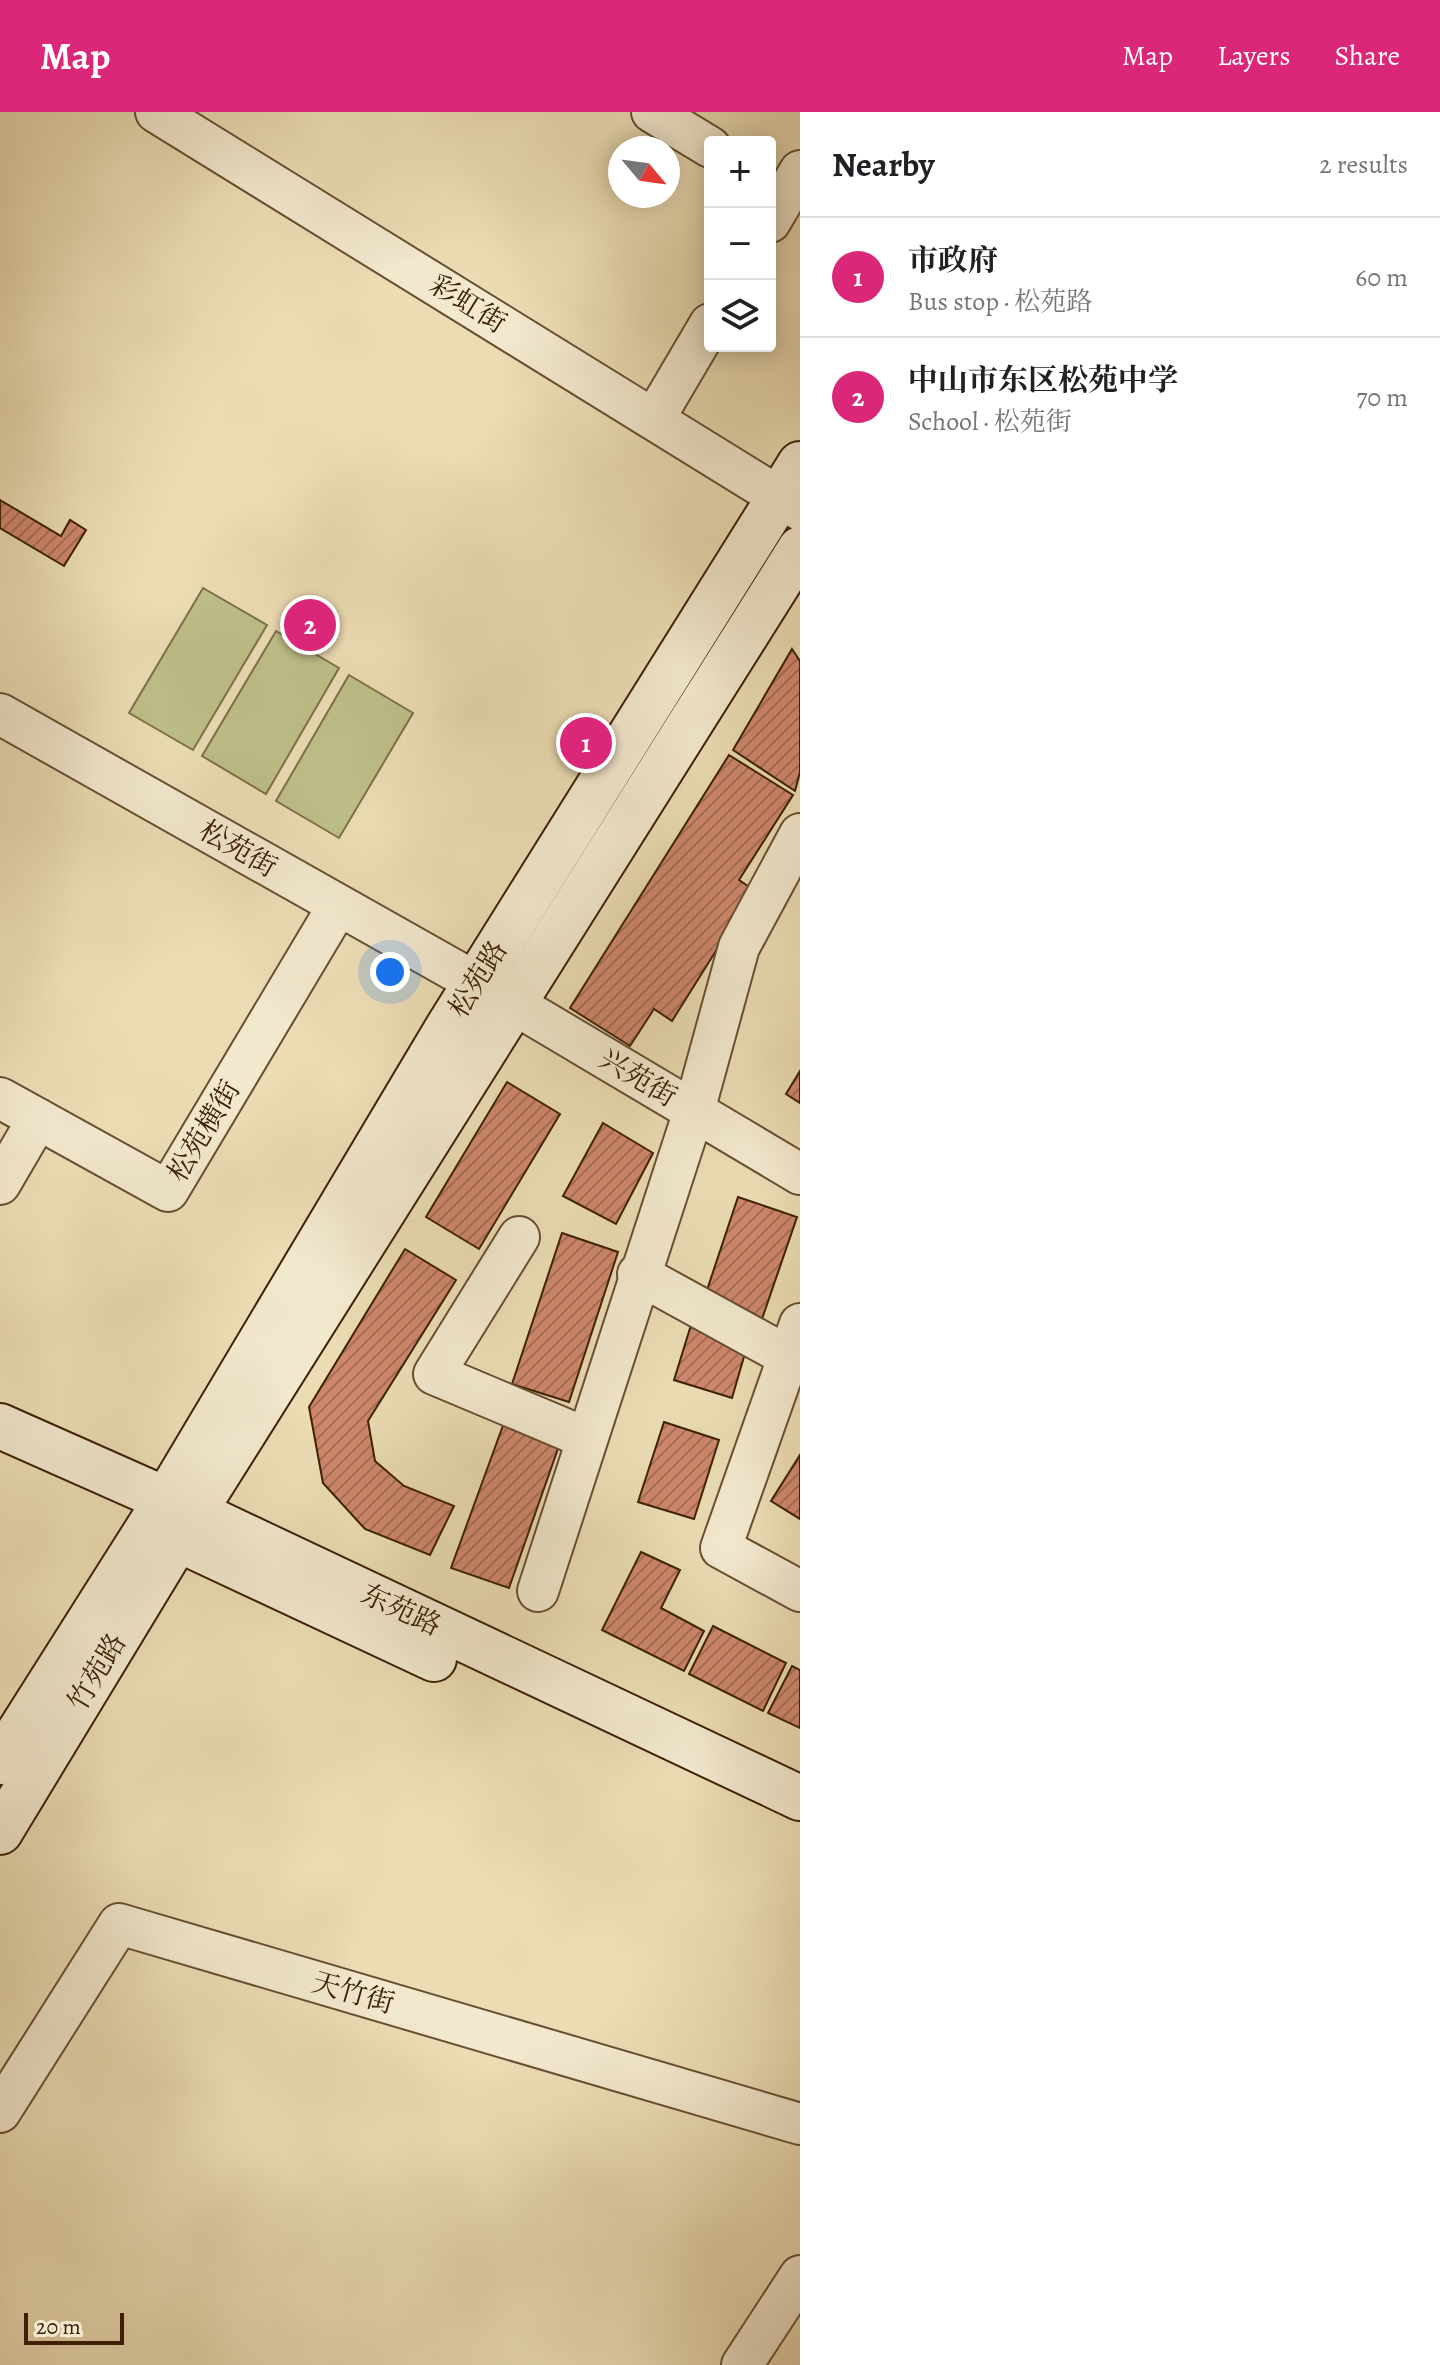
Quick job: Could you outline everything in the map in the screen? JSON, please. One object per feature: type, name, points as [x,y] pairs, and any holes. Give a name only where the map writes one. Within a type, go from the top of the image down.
[{"type":"street","name":"彩虹街","points":[[156,112],[654,419],[793,490]]},
{"type":"street","points":[[652,112],[704,143]]},
{"type":"street","points":[[654,419],[704,334]]},
{"type":"street","name":"松苑路","points":[[172,1519],[475,984],[793,490]]},
{"type":"street","name":"松苑路","points":[[172,1519],[514,1004],[800,549]]},
{"type":"street","name":"松苑街","points":[[0,714],[475,984]]},
{"type":"street","points":[[538,1591],[638,1274],[694,1111],[739,947],[800,834]]},
{"type":"street","name":"松苑横街","points":[[0,1098],[168,1191],[338,906]]},
{"type":"street","name":"兴苑街","points":[[475,984],[514,1004],[800,1174]]},
{"type":"street","points":[[0,1184],[38,1119]]},
{"type":"street","points":[[519,1237],[434,1374],[586,1438]]},
{"type":"street","points":[[638,1274],[796,1348],[721,1548],[800,1591]]},
{"type":"street","name":"东苑路","points":[[0,1426],[172,1519],[800,1831]]},
{"type":"street","name":"东苑路","points":[[0,1459],[172,1519],[800,1798]]},
{"type":"street","name":"竹苑路","points":[[0,1762],[172,1519]]},
{"type":"street","name":"竹苑路","points":[[0,1832],[172,1519]]},
{"type":"street","name":"天竹街","points":[[0,2112],[119,1924],[800,2124]]},
{"type":"street","points":[[742,2365],[800,2276]]},
{"type":"green space","points":[[203,588],[267,625],[193,750],[129,713]]},
{"type":"green space","points":[[276,631],[339,668],[266,794],[202,756]]},
{"type":"green space","points":[[349,675],[413,713],[339,838],[276,801]]},
{"type":"building","points":[[0,500],[61,536],[70,520],[86,530],[64,566],[0,528]]},
{"type":"building","points":[[792,649],[800,661],[800,772],[795,791],[733,750]]},
{"type":"building","points":[[729,755],[793,795],[739,880],[754,890],[672,1021],[654,1009],[630,1046],[570,1008]]},
{"type":"building","points":[[800,1071],[800,1103],[786,1094]]},
{"type":"building","points":[[507,1082],[560,1114],[479,1249],[426,1217]]},
{"type":"building","points":[[603,1123],[653,1153],[616,1224],[563,1196]]},
{"type":"building","points":[[738,1197],[797,1217],[762,1319],[704,1299]]},
{"type":"building","points":[[562,1233],[618,1252],[569,1402],[512,1384]]},
{"type":"building","points":[[405,1249],[456,1280],[368,1421],[375,1461],[404,1486],[454,1506],[430,1555],[365,1529],[323,1483],[309,1407]]},
{"type":"building","points":[[691,1325],[748,1343],[732,1398],[674,1380]]},
{"type":"building","points":[[505,1420],[561,1440],[509,1588],[451,1568]]},
{"type":"building","points":[[664,1422],[719,1440],[694,1519],[638,1502]]},
{"type":"building","points":[[800,1455],[800,1519],[771,1501]]},
{"type":"building","points":[[641,1552],[680,1570],[661,1608],[704,1631],[684,1671],[602,1630]]},
{"type":"building","points":[[713,1626],[786,1663],[763,1711],[689,1674]]},
{"type":"building","points":[[792,1666],[800,1670],[800,1728],[768,1713]]},
{"type":"place","name":"中山市东区松苑中学","points":[[310,625]]},
{"type":"place","name":"市政府","points":[[586,743]]}]
